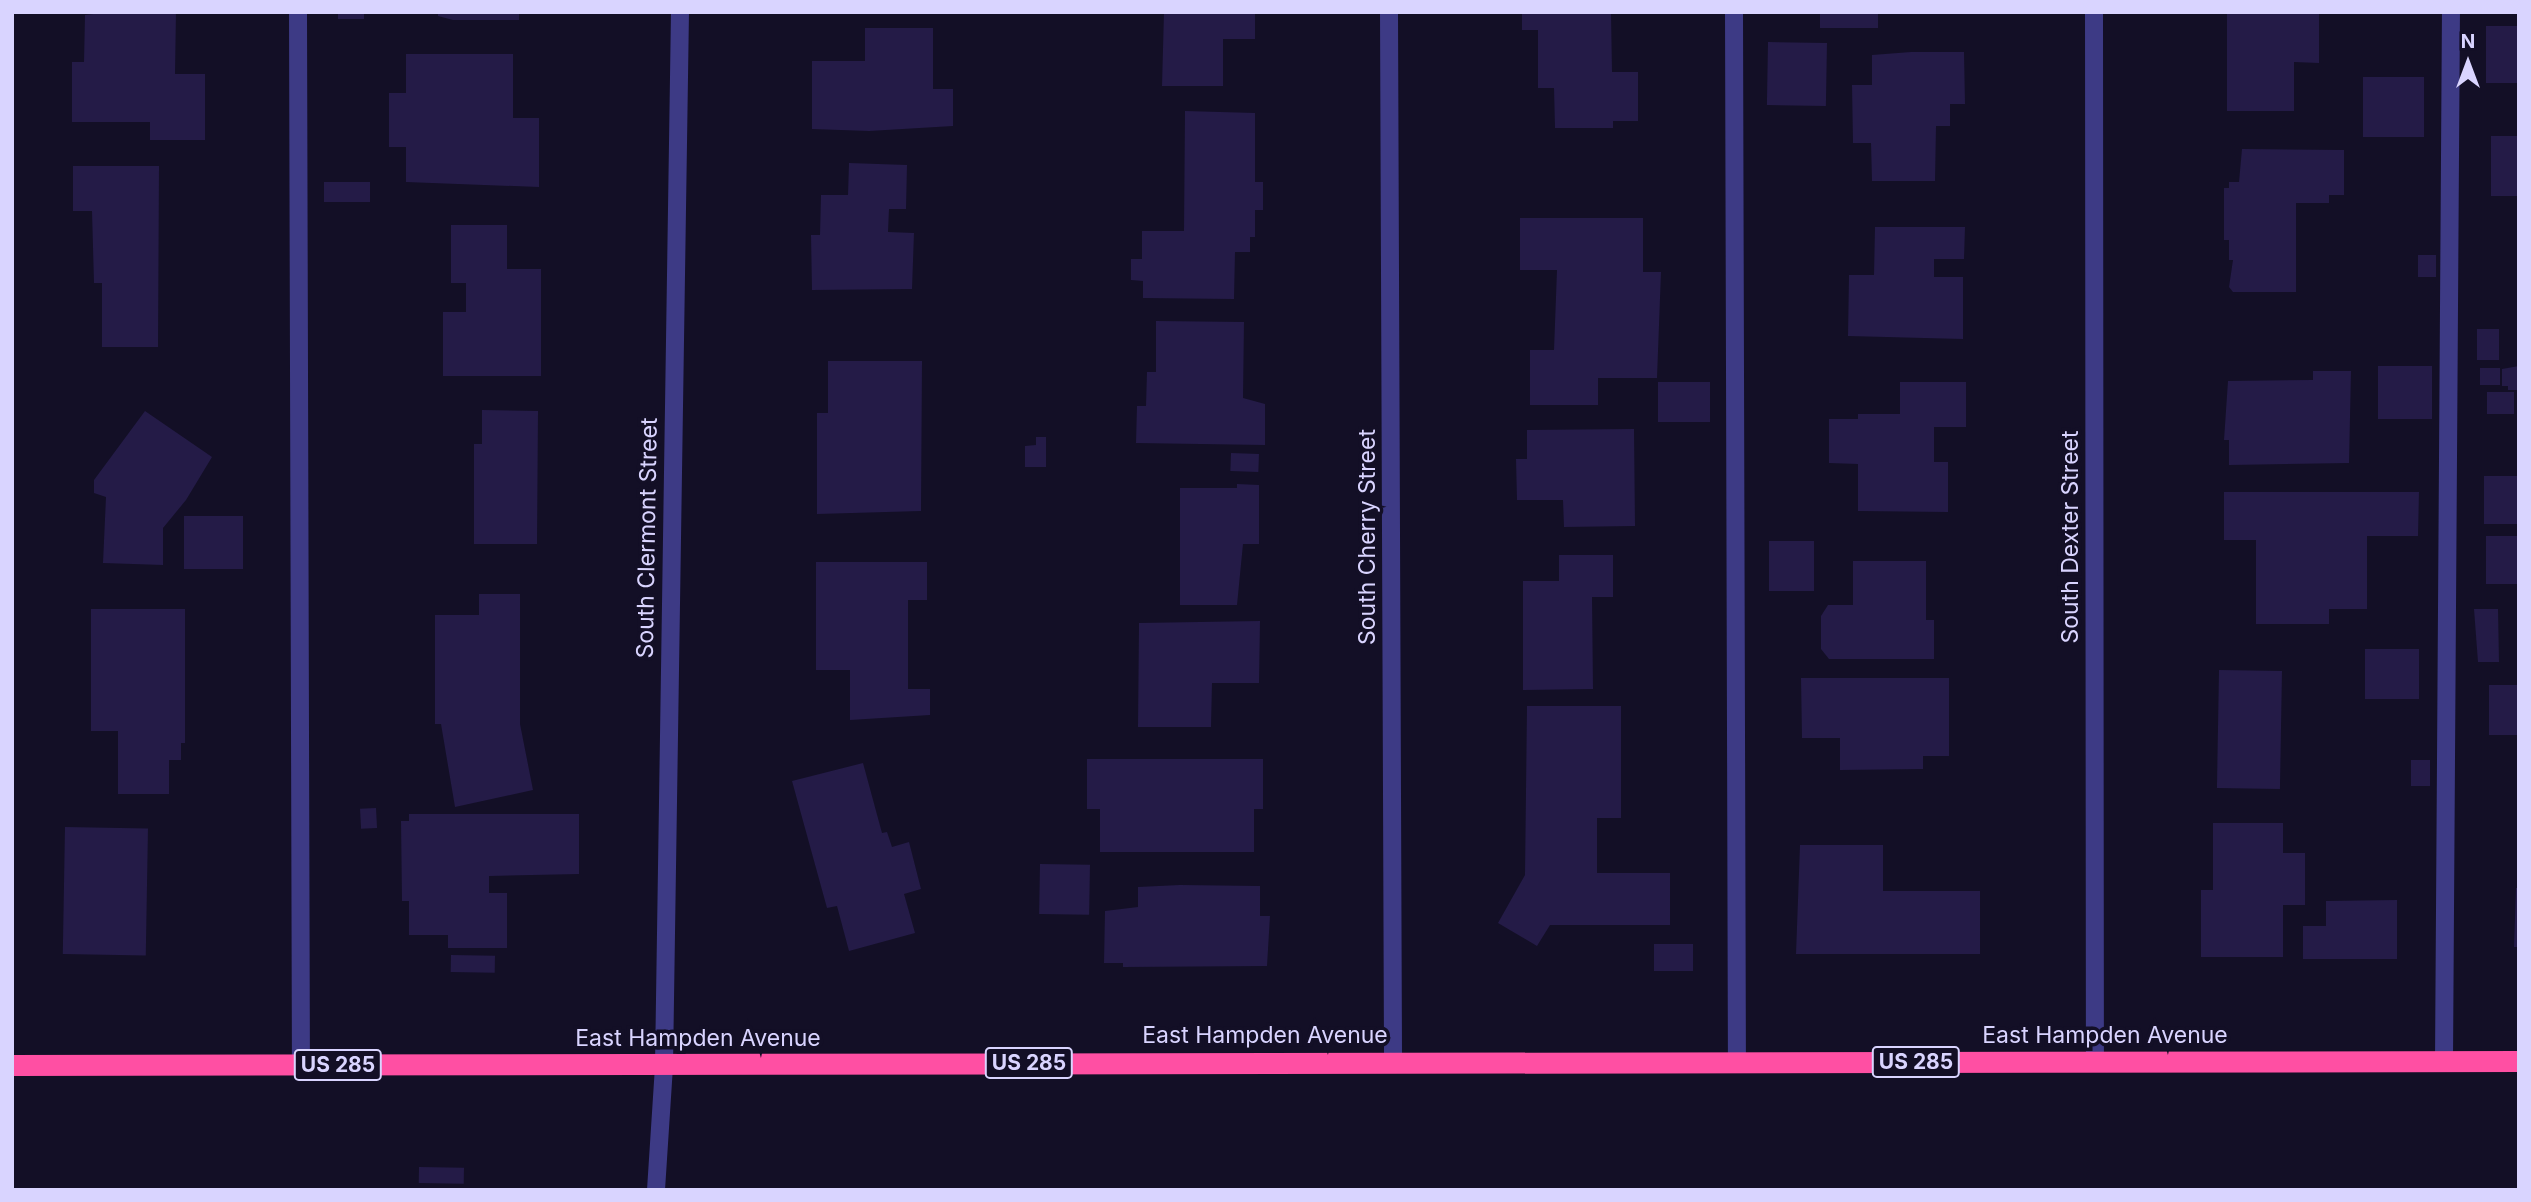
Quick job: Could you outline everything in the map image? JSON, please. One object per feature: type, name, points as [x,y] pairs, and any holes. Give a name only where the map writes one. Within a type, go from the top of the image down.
[{"type":"highway","name":"East Hampden Avenue","points":[[12,1065],[664,1065],[1393,1060],[1737,1063],[2519,1061]]},
{"type":"street","points":[[298,12],[301,1065]]},
{"type":"street","name":"South Clermont Street","points":[[656,1190],[664,1065],[680,12]]},
{"type":"street","name":"South Cherry Street","points":[[1389,12],[1393,1060]]},
{"type":"street","points":[[1734,12],[1737,1063]]},
{"type":"street","name":"South Dexter Street","points":[[2094,12],[2095,1061]]},
{"type":"street","points":[[2444,1061],[2451,12]]},
{"type":"building","points":[[110,12],[176,12],[175,74],[205,74],[205,140],[150,140],[150,122],[72,122],[72,62],[84,62],[85,15]]},
{"type":"building","points":[[338,12],[364,12],[364,19],[338,19]]},
{"type":"building","points":[[438,12],[519,12],[519,20],[453,20],[438,16]]},
{"type":"building","points":[[1164,12],[1255,12],[1255,39],[1223,39],[1223,86],[1162,86]]},
{"type":"building","points":[[1522,12],[1611,12],[1612,72],[1638,72],[1638,121],[1613,121],[1613,128],[1555,128],[1554,88],[1538,88],[1538,30],[1522,30]]},
{"type":"building","points":[[1820,12],[1878,12],[1878,28],[1820,28]]},
{"type":"building","points":[[2227,12],[2319,12],[2319,63],[2294,62],[2294,111],[2227,111]]},
{"type":"building","points":[[2486,26],[2519,26],[2519,83],[2486,83]]},
{"type":"building","points":[[865,28],[933,28],[933,89],[953,89],[953,126],[869,131],[812,129],[812,61],[865,61]]},
{"type":"building","points":[[1768,42],[1827,43],[1826,106],[1767,105]]},
{"type":"building","points":[[1964,52],[1965,104],[1950,104],[1950,126],[1936,126],[1935,181],[1872,181],[1871,143],[1853,143],[1852,85],[1872,85],[1872,55]]},
{"type":"building","points":[[406,54],[513,54],[513,118],[539,118],[539,187],[406,182],[406,147],[389,147],[389,93],[406,93]]},
{"type":"building","points":[[2363,77],[2424,77],[2424,137],[2363,137]]},
{"type":"building","points":[[1185,111],[1255,113],[1255,182],[1263,182],[1263,210],[1255,210],[1255,237],[1250,237],[1250,252],[1235,252],[1234,299],[1143,298],[1143,281],[1131,280],[1131,259],[1142,259],[1142,231],[1184,231]]},
{"type":"building","points":[[2491,136],[2519,136],[2519,196],[2491,196]]},
{"type":"building","points":[[2242,149],[2344,150],[2344,195],[2329,195],[2329,203],[2296,203],[2296,292],[2233,292],[2229,287],[2233,260],[2229,260],[2229,240],[2224,240],[2224,188],[2229,188],[2229,182],[2239,182]]},
{"type":"building","points":[[849,163],[907,165],[906,209],[889,209],[888,232],[914,233],[912,289],[812,290],[811,235],[820,235],[821,195],[848,195]]},
{"type":"building","points":[[73,166],[159,166],[158,347],[102,347],[102,283],[94,283],[92,211],[73,211]]},
{"type":"building","points":[[324,182],[370,182],[370,202],[324,202]]},
{"type":"building","points":[[1520,218],[1643,218],[1643,272],[1661,272],[1657,378],[1598,378],[1598,405],[1530,405],[1530,350],[1554,350],[1557,270],[1520,270]]},
{"type":"building","points":[[451,225],[507,225],[507,269],[541,269],[541,376],[443,376],[443,312],[466,312],[466,283],[451,283]]},
{"type":"building","points":[[1875,227],[1965,227],[1964,259],[1934,259],[1934,277],[1963,277],[1963,339],[1848,336],[1849,275],[1874,275]]},
{"type":"building","points":[[2418,255],[2436,255],[2436,277],[2418,277]]},
{"type":"building","points":[[1156,321],[1244,322],[1243,398],[1265,404],[1265,445],[1136,443],[1137,406],[1146,406],[1147,372],[1156,372]]},
{"type":"building","points":[[2477,329],[2499,329],[2499,360],[2477,360]]},
{"type":"building","points":[[828,361],[922,361],[921,511],[817,514],[817,413],[828,413]]},
{"type":"building","points":[[2378,366],[2432,366],[2432,419],[2378,419]]},
{"type":"building","points":[[2519,366],[2519,390],[2508,390],[2508,386],[2502,386],[2502,369]]},
{"type":"building","points":[[2480,368],[2500,368],[2500,385],[2480,385]]},
{"type":"building","points":[[2313,371],[2351,371],[2349,463],[2229,465],[2229,440],[2224,440],[2228,381],[2313,380]]},
{"type":"building","points":[[1658,382],[1710,382],[1710,422],[1658,422]]},
{"type":"building","points":[[1900,382],[1966,382],[1966,427],[1934,427],[1934,462],[1948,462],[1948,512],[1858,511],[1858,464],[1829,463],[1829,419],[1858,419],[1858,414],[1900,414]]},
{"type":"building","points":[[2487,392],[2514,392],[2514,414],[2487,414]]},
{"type":"building","points":[[482,410],[538,411],[537,544],[474,544],[474,444],[482,444]]},
{"type":"building","points":[[145,411],[212,457],[186,500],[163,528],[163,565],[103,563],[106,497],[94,493],[94,480]]},
{"type":"building","points":[[1634,429],[1635,526],[1564,527],[1563,500],[1517,500],[1516,459],[1527,459],[1527,430]]},
{"type":"building","points":[[1036,437],[1046,437],[1046,467],[1025,467],[1025,446],[1036,445]]},
{"type":"building","points":[[1231,453],[1259,454],[1258,472],[1230,471]]},
{"type":"building","points":[[2484,476],[2519,476],[2519,524],[2484,524]]},
{"type":"building","points":[[1237,484],[1259,485],[1259,544],[1243,544],[1237,605],[1180,605],[1180,488],[1237,488]]},
{"type":"building","points":[[2224,492],[2419,492],[2418,536],[2367,536],[2367,609],[2329,609],[2329,624],[2256,624],[2256,540],[2224,540]]},
{"type":"building","points":[[184,516],[243,516],[243,569],[184,569]]},
{"type":"building","points":[[2486,536],[2519,536],[2519,584],[2486,584]]},
{"type":"building","points":[[1769,541],[1814,541],[1814,591],[1769,591]]},
{"type":"building","points":[[1559,555],[1613,555],[1613,597],[1592,597],[1593,689],[1523,690],[1523,581],[1559,581]]},
{"type":"building","points":[[1853,561],[1926,561],[1926,620],[1934,620],[1934,659],[1829,659],[1821,649],[1821,616],[1828,605],[1853,605]]},
{"type":"building","points":[[816,562],[927,562],[927,600],[908,600],[908,689],[930,689],[930,715],[850,720],[850,670],[816,670]]},
{"type":"building","points":[[479,594],[520,594],[520,724],[533,790],[455,807],[441,724],[435,724],[435,615],[479,615]]},
{"type":"building","points":[[91,609],[185,609],[185,743],[181,743],[181,760],[169,760],[169,794],[118,794],[118,731],[91,731]]},
{"type":"building","points":[[2474,609],[2498,609],[2499,662],[2478,662]]},
{"type":"building","points":[[1260,621],[1259,683],[1212,683],[1211,727],[1138,727],[1139,623]]},
{"type":"building","points":[[2365,649],[2419,649],[2419,699],[2365,699]]},
{"type":"building","points":[[2219,670],[2282,671],[2280,789],[2217,788]]},
{"type":"building","points":[[1801,678],[1949,678],[1949,756],[1923,756],[1923,769],[1840,770],[1840,738],[1802,738]]},
{"type":"building","points":[[2489,685],[2519,685],[2519,735],[2489,735]]},
{"type":"building","points":[[1527,706],[1621,706],[1621,818],[1597,818],[1597,873],[1670,873],[1670,925],[1550,925],[1537,946],[1498,923],[1525,875]]},
{"type":"building","points":[[1087,759],[1263,759],[1263,809],[1254,809],[1254,852],[1100,852],[1100,809],[1087,809]]},
{"type":"building","points":[[2411,760],[2430,760],[2430,786],[2411,786]]},
{"type":"building","points":[[863,763],[882,833],[887,832],[892,847],[909,842],[921,889],[904,894],[915,933],[849,951],[837,906],[827,908],[792,781]]},
{"type":"building","points":[[376,808],[377,828],[361,829],[360,809]]},
{"type":"building","points":[[409,814],[579,814],[579,874],[489,876],[489,893],[507,893],[507,948],[448,948],[448,935],[409,935],[409,901],[402,901],[401,821],[409,821]]},
{"type":"building","points":[[2213,823],[2283,823],[2283,853],[2305,853],[2305,905],[2283,905],[2283,957],[2201,957],[2201,890],[2213,890]]},
{"type":"building","points":[[65,827],[148,828],[146,955],[63,954]]},
{"type":"building","points":[[1800,845],[1883,845],[1883,891],[1980,891],[1980,954],[1796,954]]},
{"type":"building","points":[[1040,864],[1090,865],[1089,915],[1039,914]]},
{"type":"building","points":[[1260,886],[1260,916],[1270,916],[1267,966],[1123,967],[1123,963],[1104,963],[1105,911],[1138,907],[1138,887]]},
{"type":"building","points":[[2516,888],[2519,888],[2519,947],[2514,947]]},
{"type":"building","points":[[2397,900],[2397,959],[2303,959],[2303,926],[2326,926],[2326,901]]},
{"type":"building","points":[[1654,944],[1693,944],[1693,971],[1654,971]]},
{"type":"building","points":[[451,955],[495,956],[495,973],[451,972]]},
{"type":"building","points":[[419,1167],[464,1168],[464,1184],[419,1183]]}]
